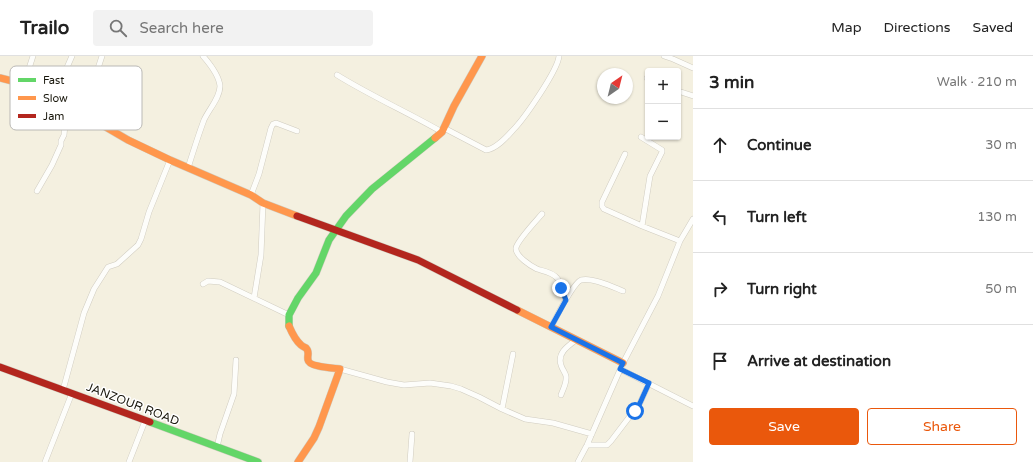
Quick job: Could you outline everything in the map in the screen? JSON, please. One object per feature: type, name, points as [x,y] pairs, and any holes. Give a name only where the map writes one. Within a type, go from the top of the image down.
[{"type":"street","points":[[30,66],[33,56]]},
{"type":"street","points":[[68,66],[72,56]]},
{"type":"street","points":[[98,66],[102,56]]},
{"type":"street","points":[[188,168],[204,120],[218,96],[220,86],[215,72],[203,56]]},
{"type":"street","points":[[482,56],[454,106],[443,130],[430,144],[372,189],[346,216],[336,229],[329,240],[316,273],[298,298],[290,314],[289,325],[292,334],[308,351],[309,362],[317,366],[404,385],[430,383],[451,386],[480,397],[525,419],[553,424],[592,434]]},
{"type":"street","points":[[337,75],[358,88],[406,112],[486,150],[490,150],[514,130],[555,68],[559,56]]},
{"type":"street","points":[[664,56],[693,68]]},
{"type":"street","points":[[0,78],[10,80]]},
{"type":"street","points":[[681,92],[693,96]]},
{"type":"street","points":[[251,195],[259,174],[273,124],[276,123],[297,131]]},
{"type":"street","points":[[37,191],[52,166],[61,145],[64,130]]},
{"type":"street","points":[[111,130],[170,160],[251,195],[263,203],[418,260],[576,340],[649,383],[693,406]]},
{"type":"street","points":[[642,137],[662,150],[662,152],[650,176],[642,226]]},
{"type":"street","points":[[625,154],[602,202],[602,206],[642,226],[680,242]]},
{"type":"street","points":[[63,390],[84,313],[94,289],[108,267],[116,264],[138,245],[143,235],[149,212],[170,160]]},
{"type":"street","points":[[254,298],[260,255],[263,203]]},
{"type":"street","points":[[542,214],[520,240],[516,252],[529,264],[558,279],[566,300]]},
{"type":"street","points":[[578,462],[622,366],[658,296],[680,242],[693,220]]},
{"type":"street","points":[[551,327],[573,288],[580,280],[592,280],[623,291]]},
{"type":"street","points":[[203,284],[208,281],[220,282],[290,314]]},
{"type":"street","points":[[560,395],[566,381],[566,377],[561,366],[560,357],[564,350],[576,340]]},
{"type":"street","points":[[502,409],[513,354]]},
{"type":"street","points":[[217,447],[234,394],[236,360]]},
{"type":"street","name":"JANZOUR ROAD","points":[[0,367],[258,462]]},
{"type":"street","points":[[298,462],[320,427],[340,370]]},
{"type":"street","points":[[587,445],[607,445],[611,441],[640,403],[649,383]]},
{"type":"street","points":[[45,462],[72,393]]},
{"type":"street","points":[[129,462],[145,421]]},
{"type":"street","points":[[410,462],[412,434]]},
{"type":"traffic: fast","points":[[289,326],[289,315],[298,298],[316,273],[329,240],[346,216],[372,189],[435,138]]},
{"type":"traffic: fast","points":[[150,422],[258,462]]},
{"type":"traffic: slow","points":[[435,138],[442,132],[454,106],[482,56]]},
{"type":"traffic: slow","points":[[0,78],[10,80]]},
{"type":"traffic: slow","points":[[111,130],[170,160],[251,195],[263,203],[297,216]]},
{"type":"traffic: slow","points":[[517,310],[623,363]]},
{"type":"traffic: slow","points":[[289,326],[297,341],[307,349],[309,362],[317,366],[340,369],[319,427],[314,438],[298,462]]},
{"type":"traffic: jam","points":[[297,216],[418,260],[517,310]]},
{"type":"traffic: jam","points":[[0,367],[150,422]]},
{"type":"route","points":[[561,288],[566,300],[551,327],[623,363],[620,369],[649,383],[635,411]]}]
